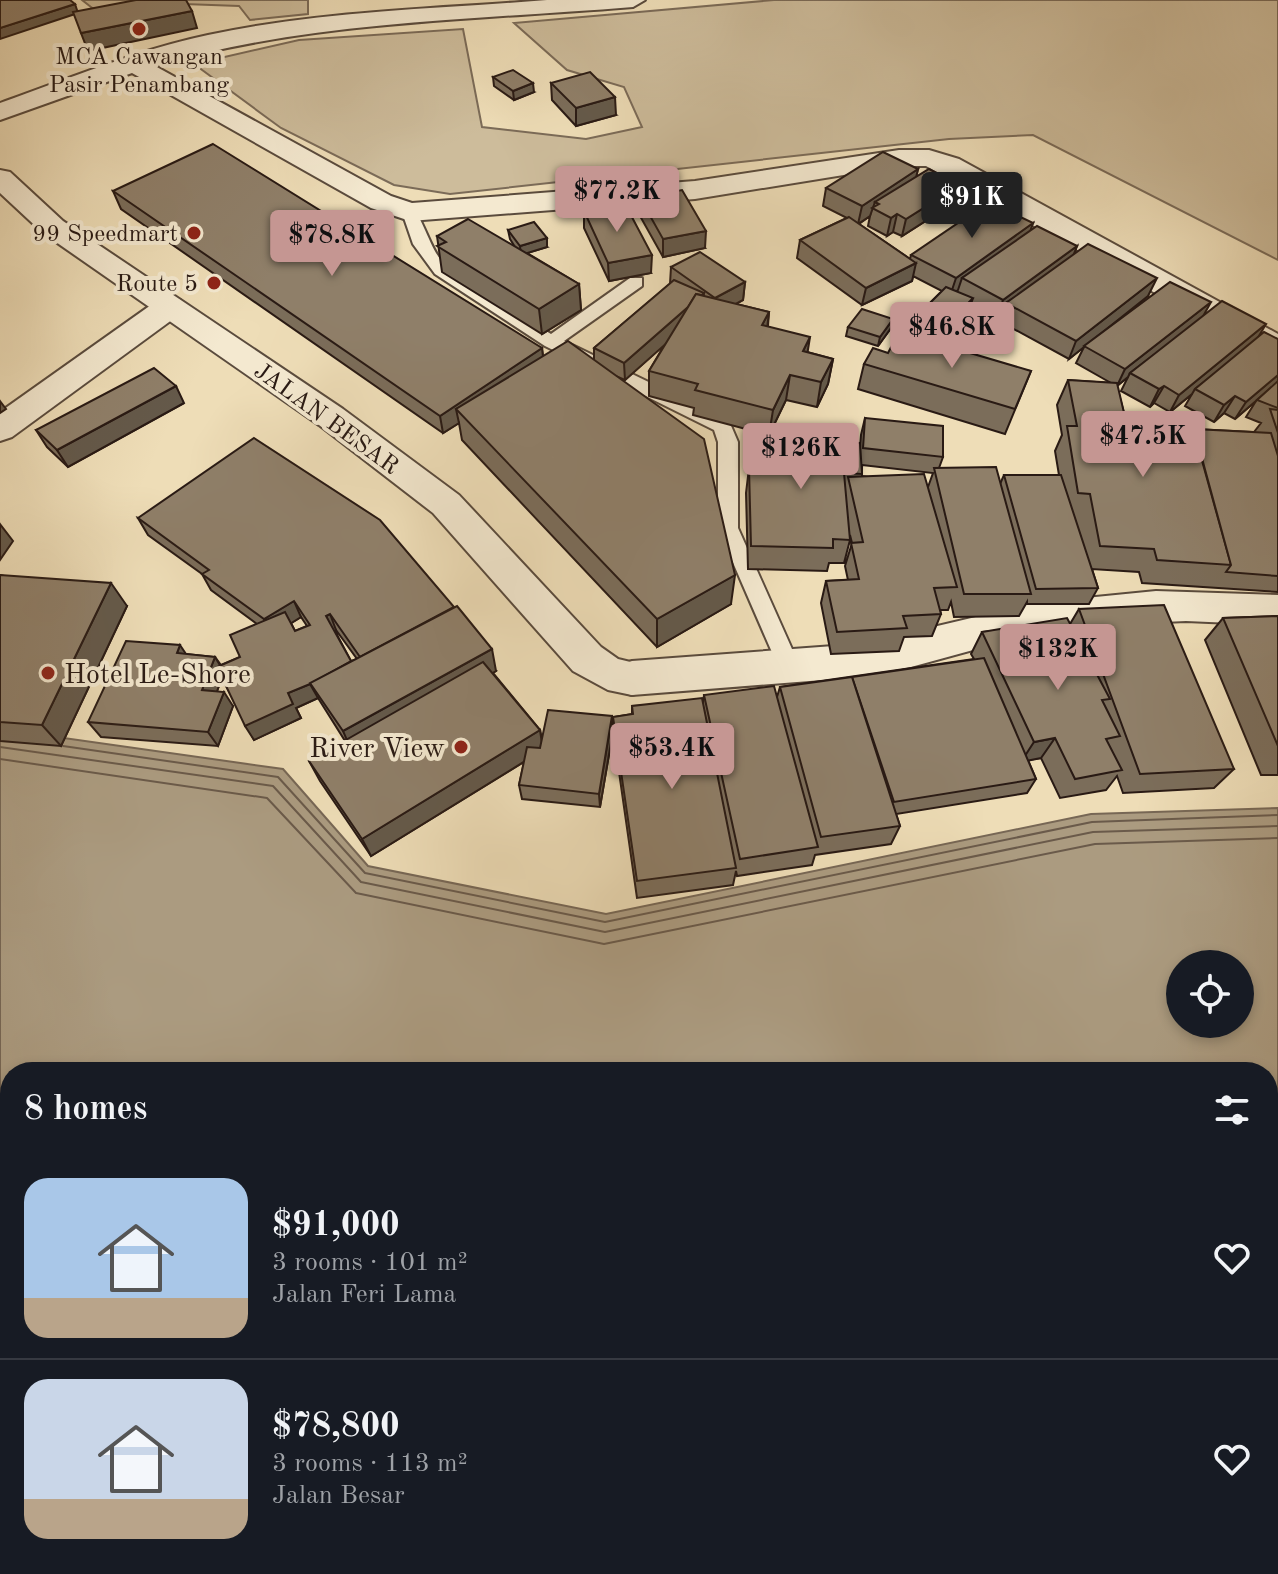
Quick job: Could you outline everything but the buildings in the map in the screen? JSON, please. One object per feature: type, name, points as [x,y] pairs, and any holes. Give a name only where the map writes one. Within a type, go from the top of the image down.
[{"type":"street","points":[[0,112],[134,64],[209,42],[282,29],[463,7],[633,0]]},
{"type":"street","points":[[134,64],[381,202],[410,212],[695,190],[899,158],[929,158],[949,165],[1278,348]]},
{"type":"street","name":"JALAN BESAR","points":[[0,178],[53,227],[331,417],[446,504],[587,659],[608,673],[632,678],[789,667]]},
{"type":"street","points":[[0,429],[169,307]]},
{"type":"street","points":[[789,667],[892,656],[1034,619],[1121,606],[1208,604],[1278,610]]},
{"type":"lane","points":[[410,212],[416,238],[426,255],[441,270],[551,342],[722,426],[728,442],[728,528],[789,667]]},
{"type":"lane","points":[[551,342],[636,282]]},
{"type":"shaded area","points":[[82,0],[308,0],[308,14],[250,20],[239,6],[184,4],[105,18]]},
{"type":"shaded area","points":[[774,0],[1278,0],[1278,260],[1033,135],[949,139],[450,194],[394,185],[281,128],[194,64],[299,40],[463,29],[482,127],[586,139],[642,127],[624,87],[567,70],[514,23]]},
{"type":"water","points":[[0,729],[283,769],[368,866],[606,914],[1091,814],[1278,808],[1278,1062],[0,1062]]},
{"type":"place","name":"MCA Cawangan Pasir Penambang","points":[[139,29]]},
{"type":"place","name":"99 Speedmart","points":[[194,233]]},
{"type":"place","name":"Route 5","points":[[214,283]]},
{"type":"place","name":"Hotel Le-Shore","points":[[48,673]]},
{"type":"place","name":"River View","points":[[461,747]]}]
